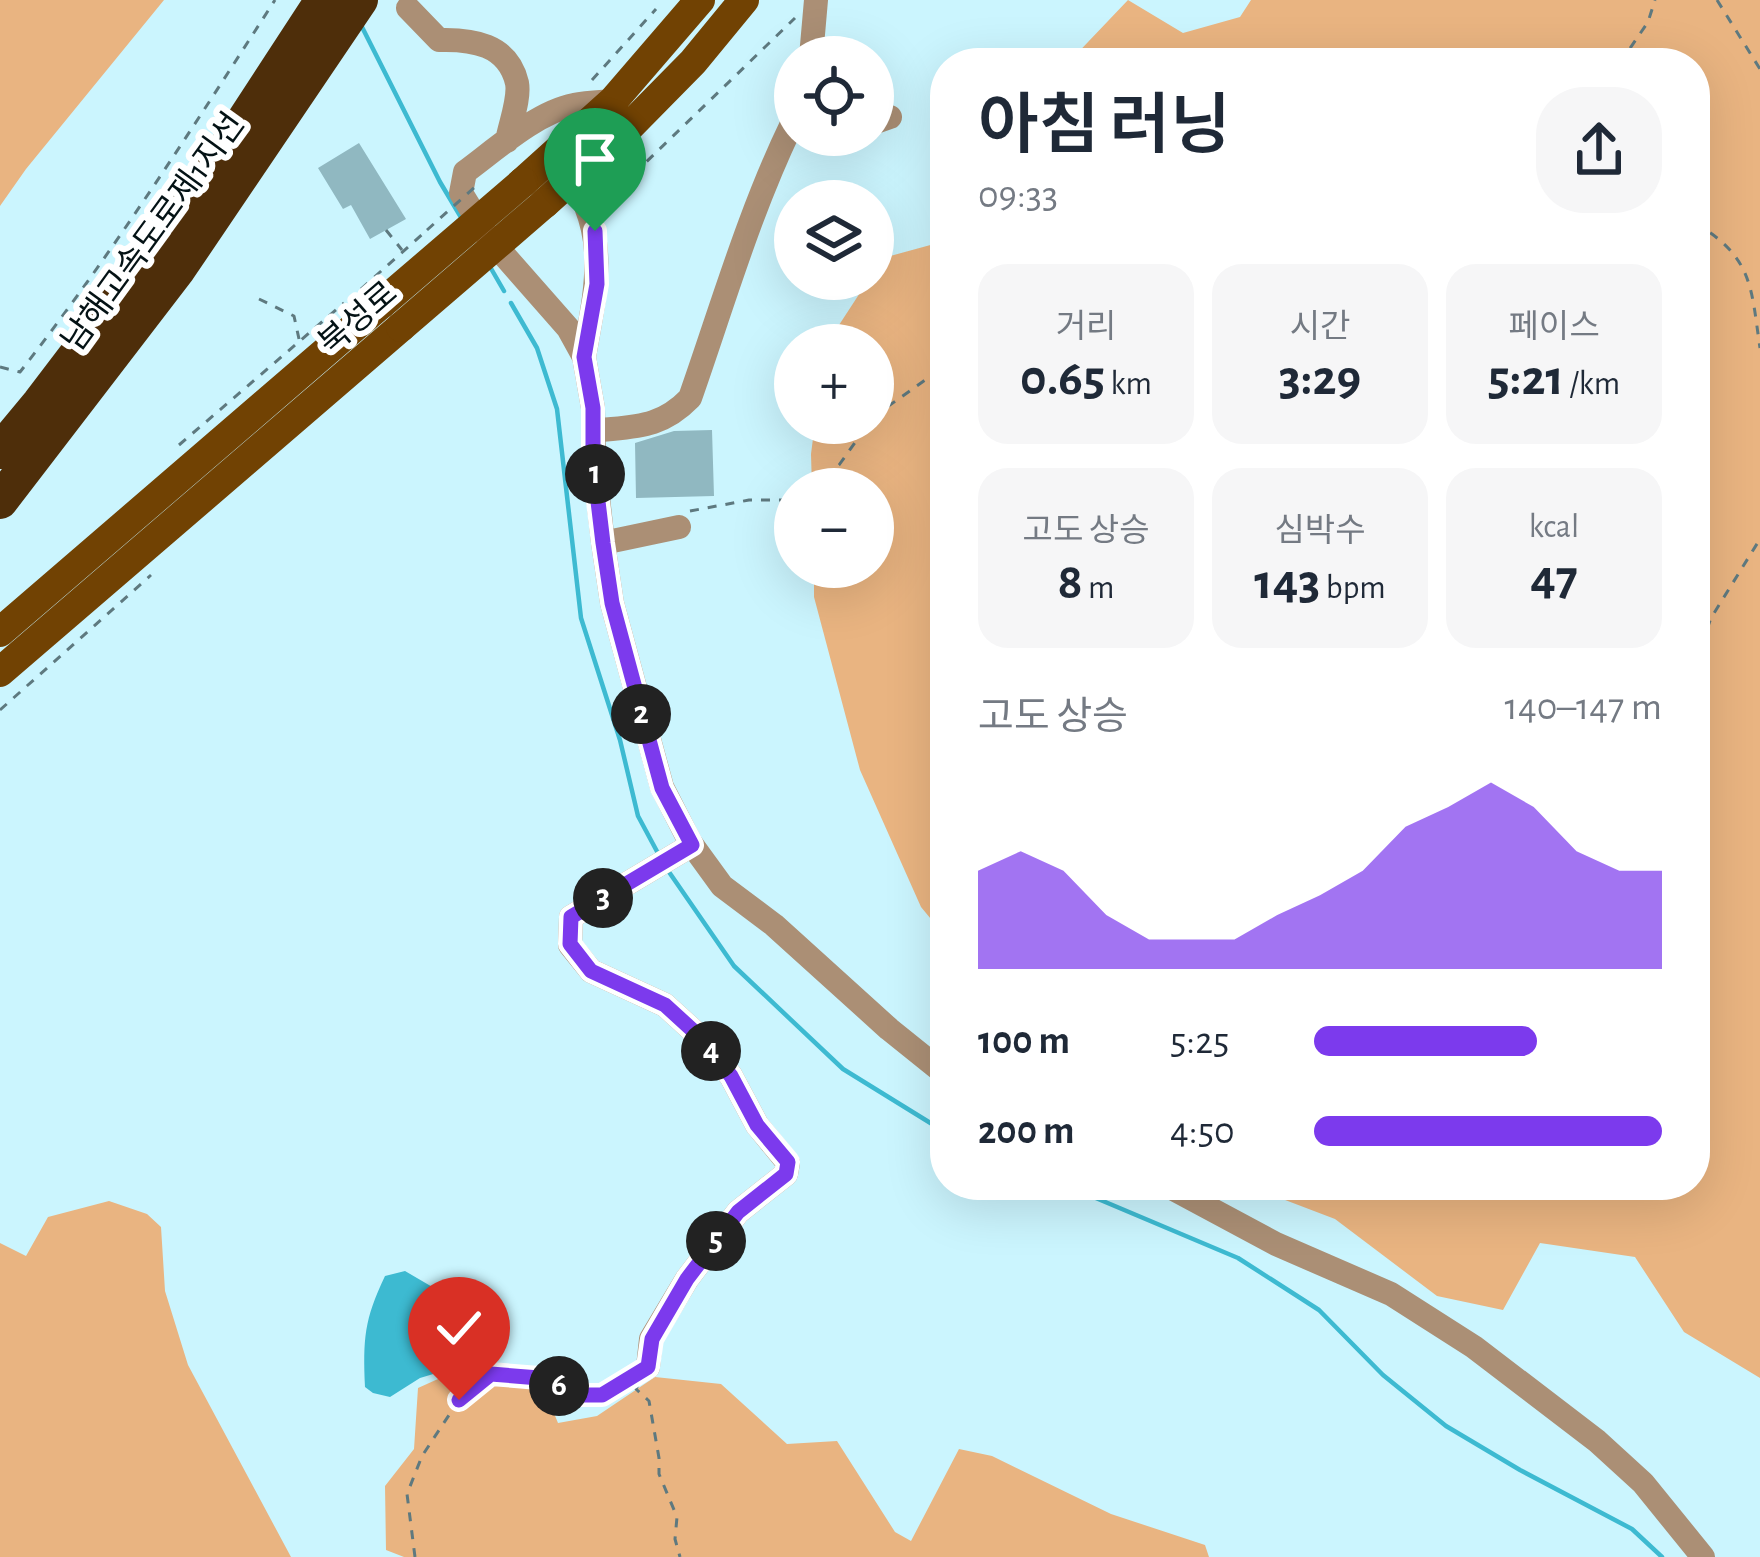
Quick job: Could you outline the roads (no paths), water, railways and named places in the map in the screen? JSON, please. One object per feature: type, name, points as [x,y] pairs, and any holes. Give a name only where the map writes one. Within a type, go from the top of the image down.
[{"type":"highway","name":"남해고속도로제1지선","points":[[0,452],[180,219],[326,14],[360,0]]},
{"type":"highway","name":"남해고속도로제1지선","points":[[0,501],[178,269],[326,14]]},
{"type":"main road","name":"북성로","points":[[0,632],[381,307],[563,167],[700,0]]},
{"type":"main road","name":"북성로","points":[[563,167],[627,129],[694,62],[744,0]]},
{"type":"main road","name":"북성로","points":[[0,672],[381,307]]},
{"type":"street","points":[[408,8],[439,40],[462,39],[503,53],[518,85],[507,141]]},
{"type":"street","points":[[614,101],[559,110],[507,141],[465,172],[461,193],[488,238],[568,328],[584,357],[612,603],[662,788],[687,848],[722,886],[774,925],[930,1062]]},
{"type":"street","points":[[593,431],[672,417],[690,398],[752,218],[779,156]]},
{"type":"street","points":[[563,167],[591,215],[597,284],[584,357]]},
{"type":"street","points":[[603,543],[679,527]]},
{"type":"street","points":[[648,1367],[652,1339],[687,1279],[738,1212],[786,1174],[788,1162],[757,1125],[731,1076],[700,1037],[665,1005],[591,971],[570,944],[571,917],[687,848]]},
{"type":"street","points":[[1194,1200],[1276,1244],[1390,1294],[1474,1347],[1598,1441],[1643,1483],[1703,1557]]},
{"type":"water","points":[[405,1271],[499,1326],[493,1356],[420,1378],[390,1397],[365,1387],[366,1330],[385,1276]]},
{"type":"waterway","points":[[362,27],[462,219]]},
{"type":"waterway","points":[[489,265],[504,291]]},
{"type":"waterway","points":[[511,303],[537,348],[557,409],[581,618],[620,740],[638,816],[660,857]]},
{"type":"waterway","points":[[669,872],[734,966],[843,1069],[930,1123]]},
{"type":"waterway","points":[[1101,1200],[1238,1258],[1319,1310],[1383,1375],[1446,1426],[1632,1529],[1662,1557]]}]
